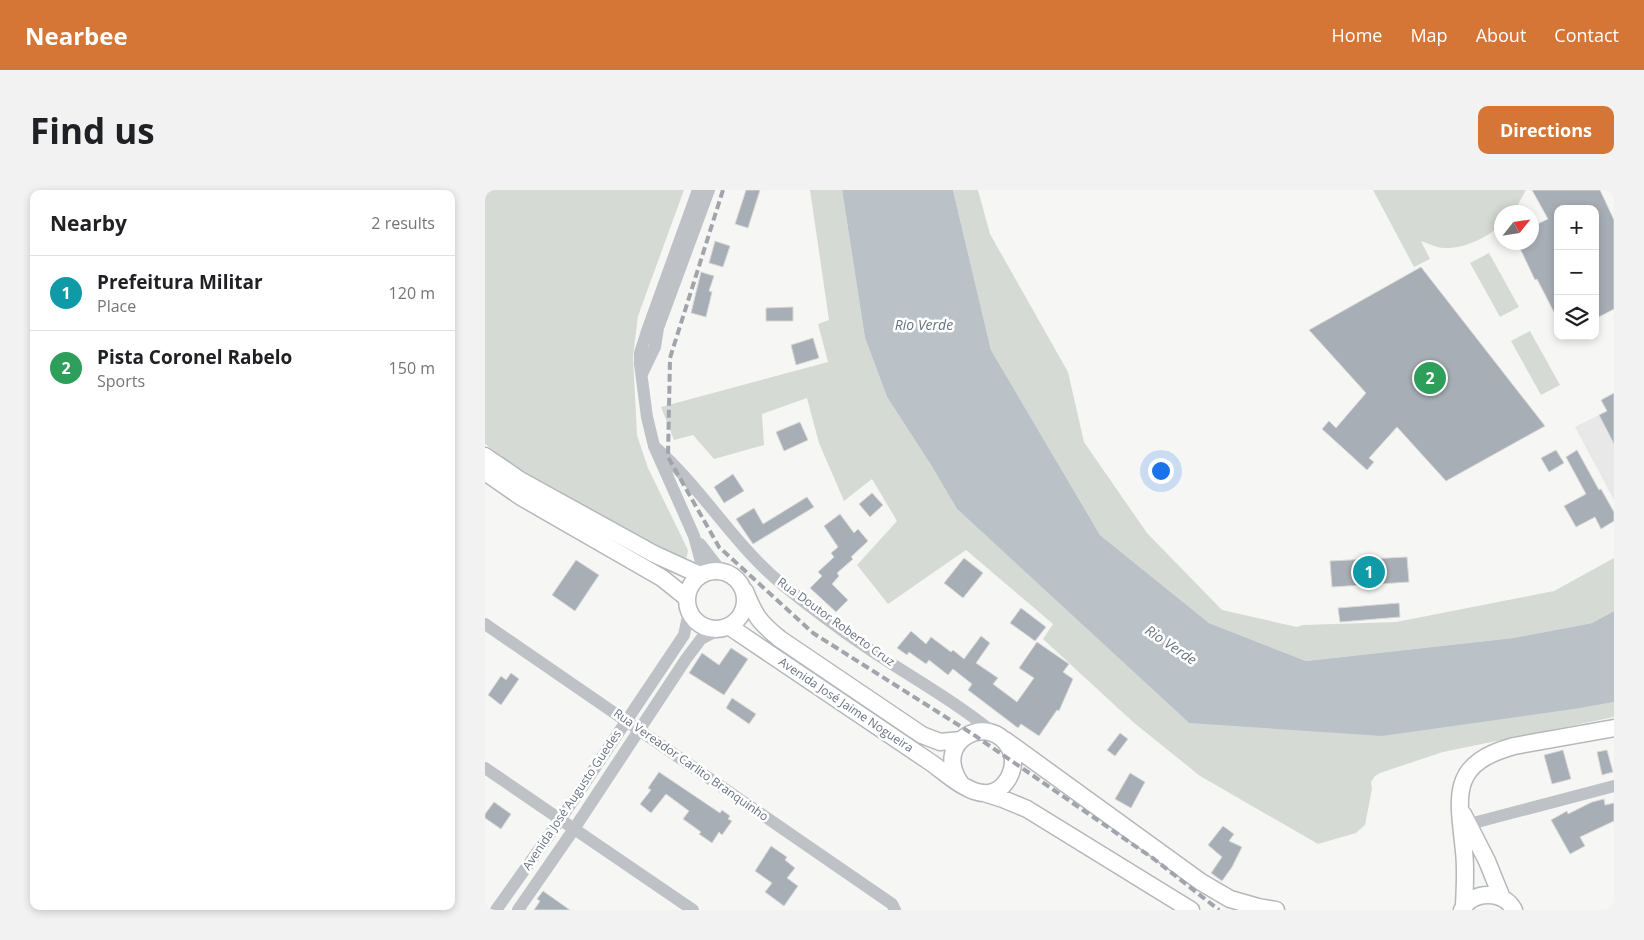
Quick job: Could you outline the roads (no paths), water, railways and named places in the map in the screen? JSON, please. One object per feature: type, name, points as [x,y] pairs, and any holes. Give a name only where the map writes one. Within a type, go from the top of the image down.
[{"type":"main road","points":[[485,456],[521,480],[680,568],[702,574]]},
{"type":"main road","points":[[485,472],[521,498],[662,578],[688,605],[701,626],[724,628],[741,618],[746,605],[745,591],[738,580],[726,572],[713,570],[702,574],[691,585],[688,605]]},
{"type":"main road","name":"Avenida José Jaime Nogueira","points":[[745,591],[754,614],[765,628],[922,736],[941,742],[961,740],[971,733],[985,731],[996,735]]},
{"type":"main road","name":"Avenida José Jaime Nogueira","points":[[724,628],[933,764],[971,791],[1003,799],[1027,809],[1191,910]]},
{"type":"main road","points":[[1463,908],[1465,868],[1464,820],[1460,796],[1462,783],[1468,770],[1482,758],[1498,750],[1614,728]]},
{"type":"main road","points":[[984,793],[995,790],[1005,784],[1011,774],[1013,762],[1011,752],[1006,742],[996,735]]},
{"type":"main road","name":"Rua Doutor Roberto Cruz","points":[[996,735],[1201,882],[1230,899],[1276,910]]},
{"type":"main road","points":[[961,740],[953,750],[951,762],[954,774],[961,784]]},
{"type":"main road","points":[[1464,820],[1487,861],[1502,898]]},
{"type":"main road","points":[[1463,908],[1472,899],[1482,895],[1492,895],[1508,902],[1514,910]]},
{"type":"street","name":"Rua Doutor Roberto Cruz","points":[[698,190],[640,353],[647,417],[655,446],[694,536],[702,574]]},
{"type":"street","points":[[642,374],[655,347],[658,328],[709,190]]},
{"type":"street","name":"Rua Doutor Roberto Cruz","points":[[655,446],[691,482],[727,527],[782,584],[864,646],[957,706],[996,735]]},
{"type":"street","name":"Rua Doutor Roberto Cruz","points":[[694,536],[721,572]]},
{"type":"street","name":"Avenida José Augusto Guedes","points":[[495,910],[560,820],[684,636],[688,605]]},
{"type":"street","name":"Rua Vereador Carlito Branquinho","points":[[485,624],[892,904],[895,909]]},
{"type":"street","name":"Avenida José Augusto Guedes","points":[[517,910],[574,829],[685,659],[701,639],[724,628]]},
{"type":"street","points":[[485,768],[693,910]]},
{"type":"street","points":[[1464,820],[1614,786]]},
{"type":"water","name":"Rio Verde","points":[[842,190],[953,190],[991,350],[1100,535],[1209,623],[1306,661],[1513,638],[1592,623],[1614,611],[1614,702],[1382,736],[1189,723],[957,509],[887,397],[865,338]]},
{"type":"railway","points":[[723,190],[670,358],[668,457],[719,547],[813,633],[971,733],[1154,859],[1219,910]]},
{"type":"place","name":"Pista Coronel Rabelo","points":[[1430,378]]},
{"type":"place","name":"Prefeitura Militar","points":[[1369,572]]}]
